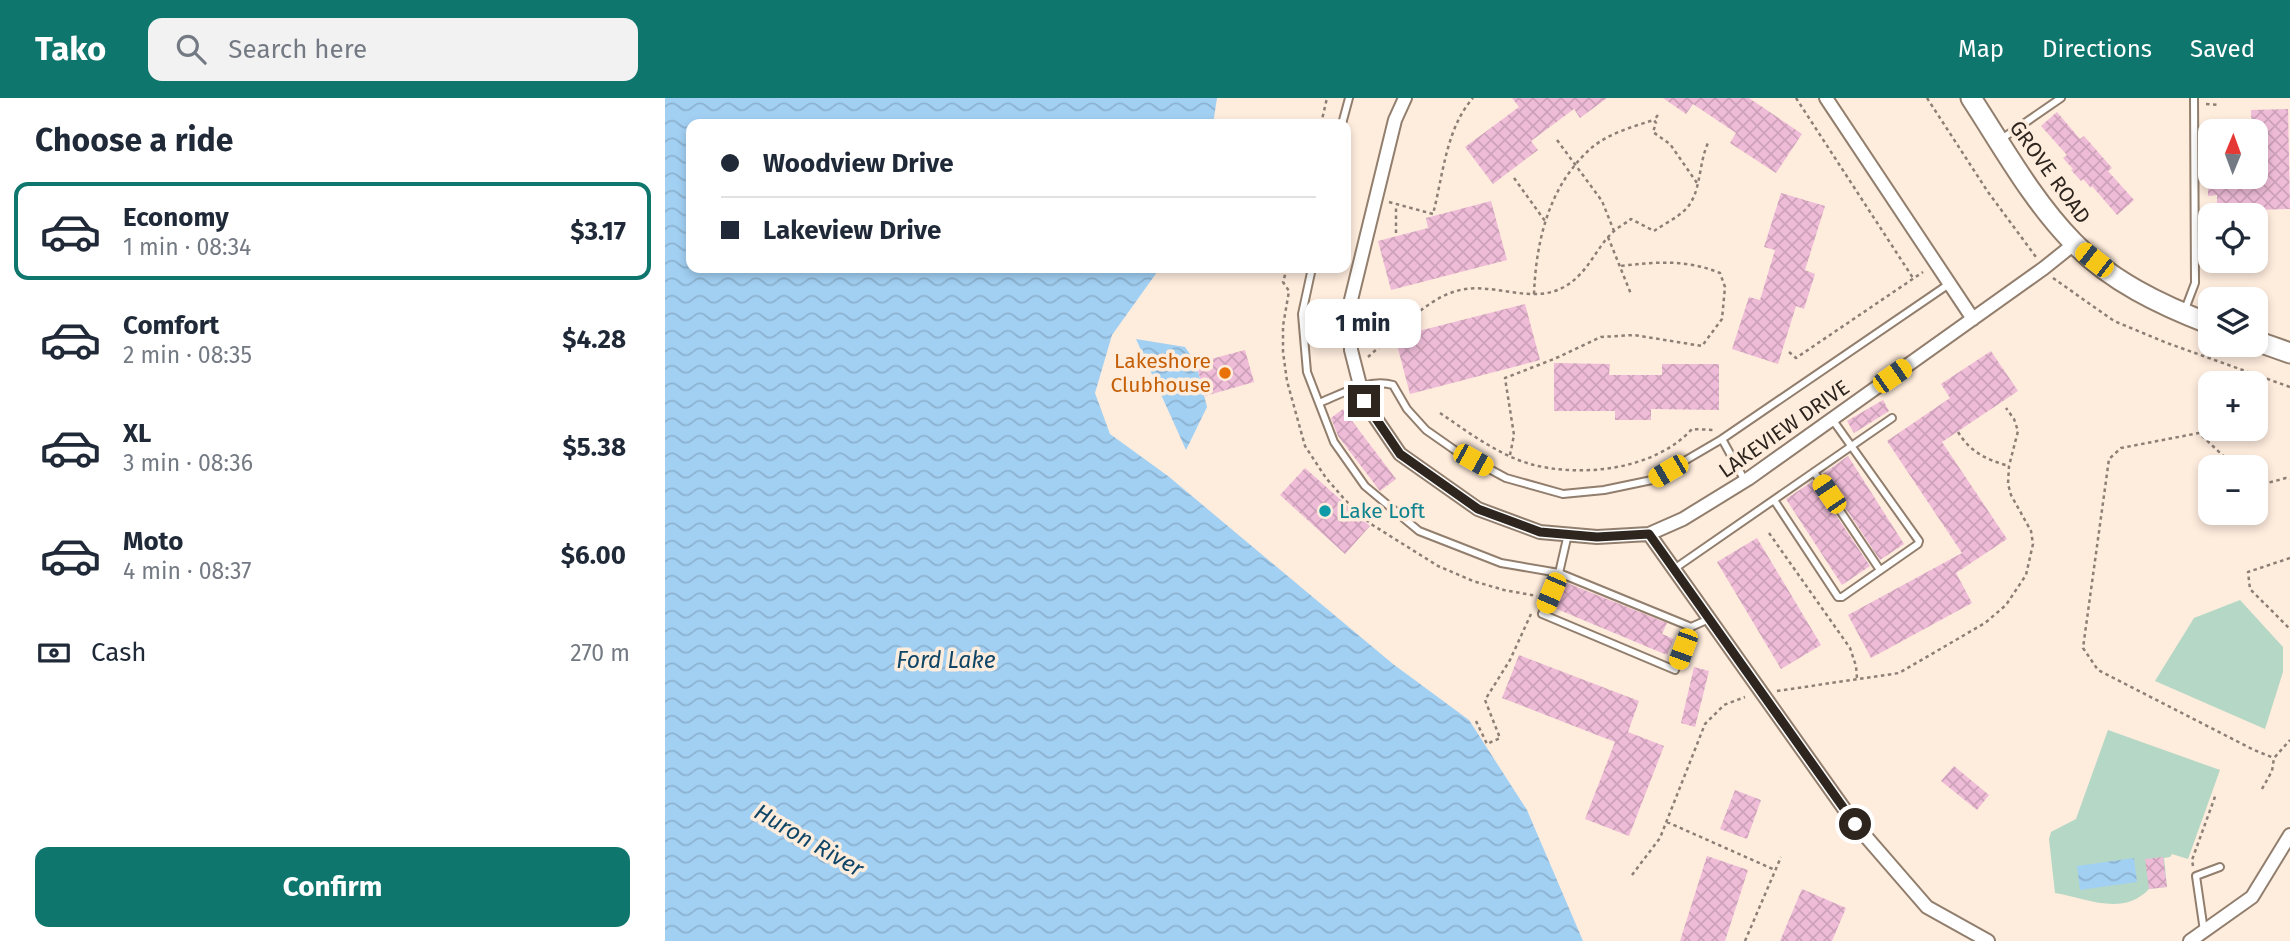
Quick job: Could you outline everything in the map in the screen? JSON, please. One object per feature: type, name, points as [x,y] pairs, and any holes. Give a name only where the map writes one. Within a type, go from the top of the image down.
[{"type":"main road","name":"GROVE ROAD","points":[[1974,99],[2042,206],[2074,244],[2134,288],[2198,319]]},
{"type":"main road","points":[[2268,345],[2290,353]]},
{"type":"street","name":"LAKEVIEW DRIVE","points":[[1405,98],[1395,120],[1350,304],[1351,350],[1364,401],[1400,454],[1478,509],[1540,532],[1597,537],[1649,534],[1683,519],[1746,481],[2074,244]]},
{"type":"street","points":[[1826,98],[1973,319]]},
{"type":"street","points":[[1649,534],[1855,824],[1927,907],[1988,941]]},
{"type":"street","points":[[2190,941],[2252,897],[2290,835]]},
{"type":"lane","points":[[1343,119],[1349,98]]},
{"type":"lane","points":[[1999,141],[2061,98]]},
{"type":"lane","points":[[2184,314],[2195,283],[2194,98]]},
{"type":"lane","points":[[1311,273],[1302,314],[1307,372],[1334,442],[1365,486],[1419,531],[1501,563],[1559,573],[1691,627]]},
{"type":"lane","points":[[1319,402],[1360,387],[1383,382],[1393,385],[1407,408],[1426,430],[1456,451],[1506,478],[1563,494],[1604,489],[1652,480],[1724,438],[1949,284]]},
{"type":"lane","points":[[1302,314],[1350,316]]},
{"type":"lane","points":[[1674,569],[1892,418]]},
{"type":"lane","points":[[1774,500],[1838,597],[1842,597],[1918,544],[1919,541],[1832,419]]},
{"type":"lane","points":[[1724,438],[1746,481]]},
{"type":"lane","points":[[1814,472],[1880,570]]},
{"type":"lane","points":[[1568,534],[1559,573],[1542,614],[1675,670],[1691,627],[1709,619]]},
{"type":"lane","points":[[2204,931],[2196,876],[2220,867]]},
{"type":"path","points":[[1322,119],[1327,98]]},
{"type":"path","points":[[1386,202],[1433,214],[1453,132],[1459,117],[1473,98]]},
{"type":"path","points":[[1796,98],[1913,278]]},
{"type":"path","points":[[1534,294],[1535,261],[1545,222],[1556,194],[1575,166],[1587,152],[1615,134],[1654,120],[1658,115]]},
{"type":"path","points":[[1654,120],[1656,123],[1653,132],[1670,144],[1697,183]]},
{"type":"path","points":[[1557,140],[1602,201],[1614,231]]},
{"type":"path","points":[[1356,369],[1425,308],[1453,292],[1471,288],[1534,294],[1550,292],[1573,281],[1595,257],[1608,237],[1631,219],[1654,231],[1685,209],[1693,198],[1700,164],[1709,141]]},
{"type":"path","points":[[1514,178],[1545,222]]},
{"type":"path","points":[[1396,233],[1397,203]]},
{"type":"path","points":[[1608,237],[1632,294]]},
{"type":"path","points":[[1510,455],[1514,435],[1505,378],[1601,337],[1634,335],[1702,346],[1722,319],[1725,287],[1720,273],[1704,266],[1664,261],[1620,266]]},
{"type":"path","points":[[1789,352],[1796,358],[1926,270]]},
{"type":"path","points":[[1773,691],[1899,673],[1985,623],[2006,605],[2026,575],[2033,544],[2031,531],[2011,495],[2008,484],[2009,466],[2018,431],[2006,408]]},
{"type":"path","points":[[1440,413],[1486,444],[1528,463],[1558,470],[1620,466],[1657,455],[1692,429],[1720,430],[1724,438]]},
{"type":"path","points":[[1958,432],[1966,444],[1978,454],[1992,462],[2009,466]]},
{"type":"path","points":[[2222,455],[2199,433],[2121,448],[2109,459],[2083,648],[2098,670],[2274,758]]},
{"type":"path","points":[[2268,483],[2290,479]]},
{"type":"path","points":[[1769,533],[1850,648],[1857,678]]},
{"type":"path","points":[[2290,558],[2248,572],[2250,589],[2290,629]]},
{"type":"path","points":[[1632,875],[1660,838],[1705,724],[1724,705],[1745,697]]},
{"type":"path","points":[[2263,789],[2274,758],[2290,740]]},
{"type":"path","points":[[2192,860],[2204,820],[2216,794]]},
{"type":"path","points":[[1667,822],[1775,870]]},
{"type":"path","points":[[1745,941],[1781,857]]},
{"type":"green space","points":[[2240,600],[2283,647],[2283,672],[2265,729],[2155,681],[2194,618]]},
{"type":"green space","points":[[2108,730],[2220,770],[2188,859],[2172,854],[2164,858],[2167,887],[2149,889],[2128,902],[2116,904],[2055,893],[2049,839],[2051,832],[2076,819]]},
{"type":"water","name":"Ford Lake","points":[[665,98],[1217,98],[1214,119],[686,119],[686,273],[1156,273],[1112,335],[1095,393],[1110,434],[1168,476],[1393,664],[1469,720],[1527,810],[1583,941],[665,941]]},
{"type":"water","points":[[1136,339],[1185,347],[1196,363],[1207,407],[1186,450]]},
{"type":"water","points":[[2134,858],[2137,882],[2080,890],[2077,866]]},
{"type":"building","points":[[1512,98],[1607,98],[1580,118],[1574,109],[1531,141],[1538,150],[1493,184],[1465,147],[1519,107]]},
{"type":"building","points":[[1663,98],[1749,98],[1802,134],[1776,173],[1730,143],[1736,133],[1693,104],[1686,114]]},
{"type":"building","points":[[2288,109],[2290,209],[2268,210],[2268,203],[2217,203],[2217,195],[2208,196],[2208,189],[2268,189],[2268,119],[2251,119],[2251,110]]},
{"type":"building","points":[[2057,112],[2080,139],[2084,136],[2112,168],[2108,171],[2134,200],[2117,215],[2092,186],[2091,188],[2083,179],[2081,181],[2071,170],[2073,169],[2063,158],[2067,155],[2041,126]]},
{"type":"building","points":[[1781,193],[1825,206],[1805,270],[1815,274],[1804,309],[1796,306],[1778,364],[1732,349],[1749,297],[1760,300],[1775,250],[1764,247]]},
{"type":"building","points":[[1491,201],[1507,260],[1391,290],[1378,241],[1428,228],[1426,218]]},
{"type":"building","points":[[1525,304],[1540,360],[1410,394],[1395,337]]},
{"type":"building","name":"Lakeshore Clubhouse","points":[[1245,350],[1254,382],[1205,396],[1196,363]]},
{"type":"building","points":[[1991,351],[2018,391],[1942,442],[2007,539],[1956,573],[1972,603],[1871,658],[1848,615],[1962,553],[1887,441],[1950,398],[1941,384]]},
{"type":"building","points":[[1554,363],[1610,364],[1609,375],[1662,375],[1662,364],[1719,364],[1719,410],[1651,409],[1651,420],[1615,420],[1615,411],[1554,411]]},
{"type":"building","points":[[1883,400],[1889,411],[1854,433],[1847,421]]},
{"type":"building","points":[[1343,409],[1396,479],[1380,491],[1338,436],[1331,418]]},
{"type":"building","points":[[1848,456],[1904,544],[1880,560],[1823,474]]},
{"type":"building","name":"Lake Loft","points":[[1305,468],[1370,526],[1345,554],[1280,495]]},
{"type":"building","points":[[1813,481],[1870,566],[1842,585],[1786,499]]},
{"type":"building","points":[[1757,538],[1821,645],[1781,669],[1717,562]]},
{"type":"building","points":[[1562,581],[1667,623],[1662,634],[1674,639],[1667,655],[1552,607]]},
{"type":"building","points":[[1519,655],[1639,701],[1628,732],[1664,746],[1629,836],[1585,819],[1615,742],[1502,698]]},
{"type":"building","points":[[1694,667],[1709,671],[1695,727],[1681,723]]},
{"type":"building","points":[[1954,766],[1989,795],[1977,810],[1941,781]]},
{"type":"building","points":[[1735,790],[1761,800],[1747,839],[1720,829]]},
{"type":"building","points":[[1707,856],[1748,870],[1725,941],[1680,941]]},
{"type":"building","points":[[2163,857],[2167,887],[2149,889],[2145,859]]},
{"type":"building","points":[[1802,889],[1846,908],[1832,941],[1780,941]]},
{"type":"place","name":"Lakeshore Clubhouse","points":[[1225,373]]},
{"type":"place","name":"Lake Loft","points":[[1325,511]]},
{"type":"route","points":[[1364,401],[1400,454],[1478,509],[1540,532],[1597,537],[1649,534],[1855,824]]},
{"type":"water label","name":"Huron River","points":[[809,840]]}]
